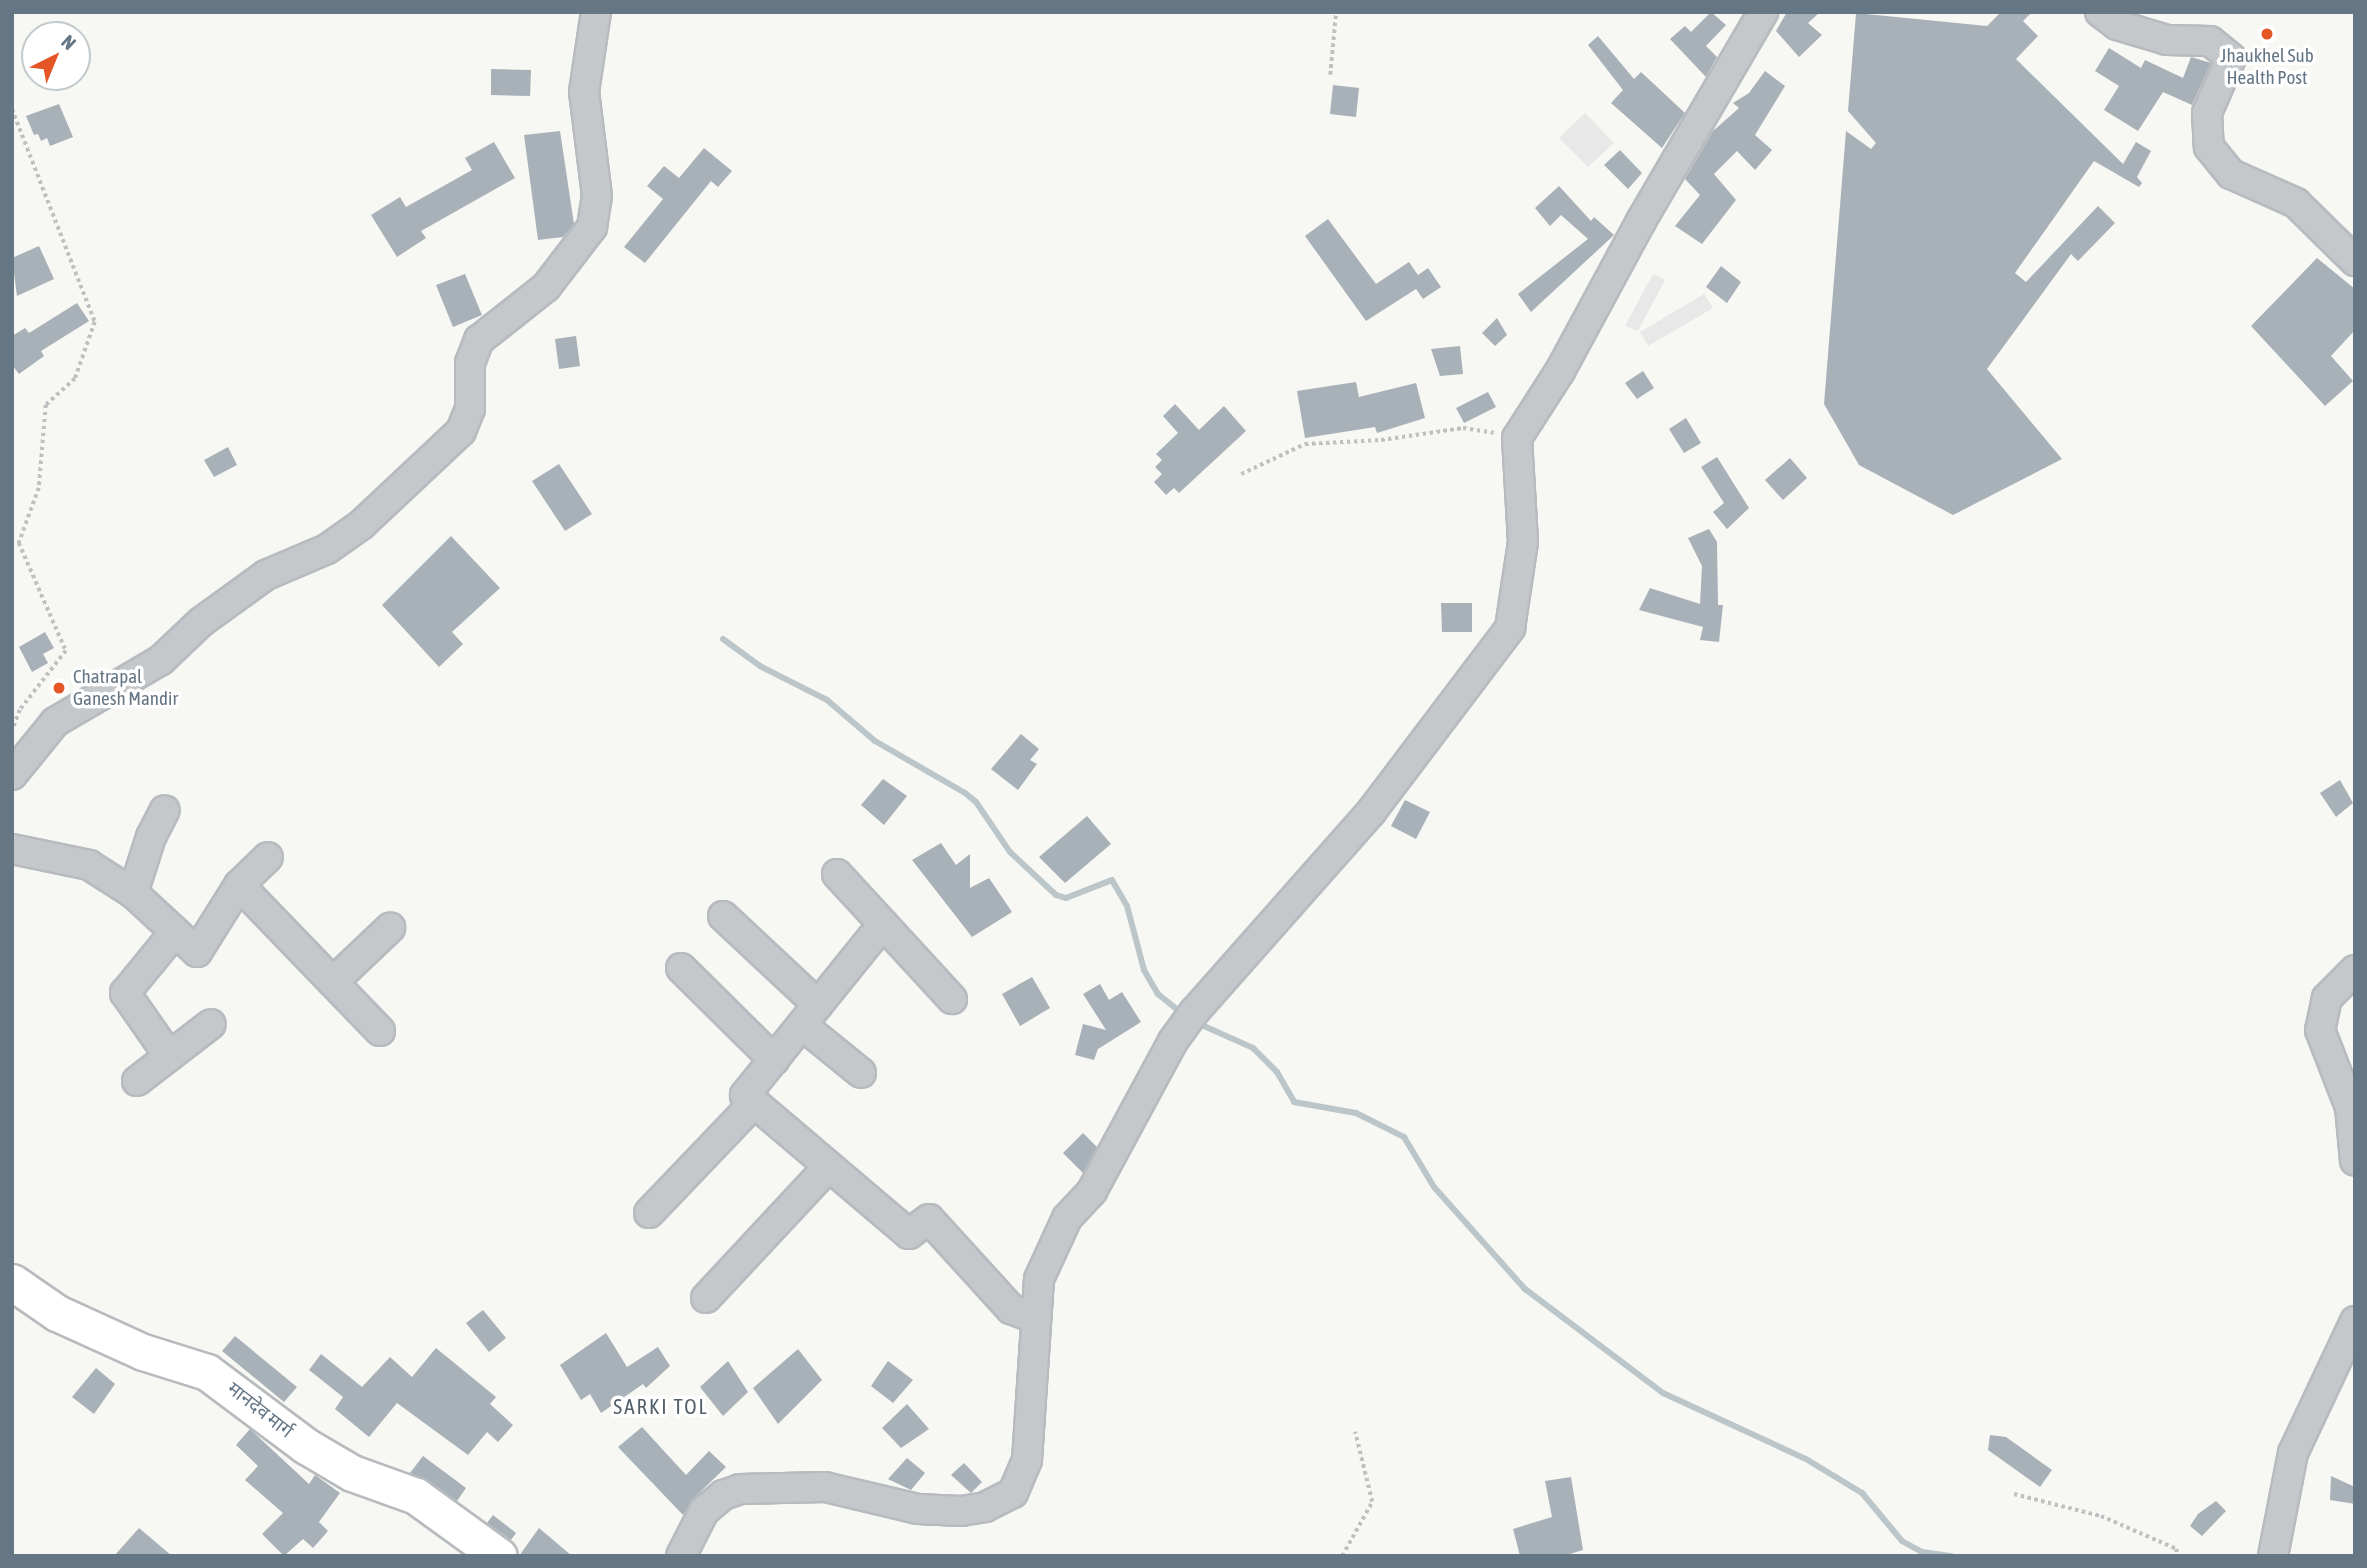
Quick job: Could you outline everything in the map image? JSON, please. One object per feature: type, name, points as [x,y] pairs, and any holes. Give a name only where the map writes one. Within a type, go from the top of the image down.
[{"type":"main road","name":"मानदेव मार्ग","points":[[12,1282],[57,1313],[118,1341],[208,1372],[306,1446],[352,1473],[416,1496],[499,1556]]},
{"type":"street","points":[[12,775],[55,722],[161,660],[201,622],[266,575],[327,549],[361,525],[461,431],[470,409],[470,363],[479,340],[547,287],[592,227],[597,196],[584,92],[596,12]]},
{"type":"street","points":[[681,1556],[704,1511],[723,1495],[740,1489],[825,1487],[918,1509],[961,1511],[1002,1500],[1020,1482],[1027,1460],[1039,1279],[1067,1218],[1092,1191],[1172,1041],[1195,1011],[1379,802],[1510,628],[1523,542],[1517,438],[1560,371],[1641,221],[1763,12]]},
{"type":"street","points":[[2100,12],[2116,25],[2167,40],[2210,41],[2231,58],[2207,113],[2209,147],[2231,174],[2296,203],[2355,261]]},
{"type":"street","points":[[133,893],[165,810]]},
{"type":"street","points":[[12,849],[89,865],[133,893],[197,952],[239,885],[268,857]]},
{"type":"street","points":[[837,874],[952,999]]},
{"type":"street","points":[[239,885],[380,1031]]},
{"type":"street","points":[[723,916],[861,1073]]},
{"type":"street","points":[[883,924],[745,1095],[909,1234],[929,1219],[1011,1309],[1035,1318]]},
{"type":"street","points":[[333,982],[390,928]]},
{"type":"street","points":[[169,1056],[125,993],[175,932]]},
{"type":"street","points":[[681,968],[774,1060]]},
{"type":"street","points":[[2355,970],[2327,998],[2320,1030],[2350,1107],[2355,1161]]},
{"type":"street","points":[[137,1081],[211,1024]]},
{"type":"street","points":[[649,1213],[754,1103]]},
{"type":"street","points":[[706,1298],[829,1166]]},
{"type":"street","points":[[2273,1556],[2293,1453],[2355,1321]]},
{"type":"path","points":[[1330,75],[1336,12]]},
{"type":"path","points":[[12,109],[95,322],[75,379],[46,405],[39,488],[19,543],[66,651],[20,710],[12,731]]},
{"type":"path","points":[[1241,474],[1305,444],[1381,440],[1463,428],[1517,438]]},
{"type":"path","points":[[1342,1556],[1372,1502],[1355,1432]]},
{"type":"path","points":[[2014,1494],[2101,1516],[2177,1549],[2176,1556]]},
{"type":"shaded area","points":[[1585,113],[1614,143],[1588,167],[1559,138]]},
{"type":"shaded area","points":[[1653,274],[1665,280],[1638,331],[1625,326]]},
{"type":"shaded area","points":[[1704,294],[1713,308],[1648,346],[1640,332]]},
{"type":"building","points":[[1711,12],[1726,25],[1706,46],[1717,57],[1706,77],[1670,39],[1685,26],[1691,32]]},
{"type":"building","points":[[1787,12],[1820,12],[1808,23],[1822,35],[1799,57],[1776,31]]},
{"type":"building","points":[[2001,12],[2032,12],[2023,21],[2038,36],[2016,59],[2123,164],[2136,142],[2151,151],[2137,177],[2142,183],[2139,187],[2094,161],[2015,273],[2026,282],[2098,206],[2115,223],[2078,261],[2071,254],[1987,369],[2062,459],[1953,515],[1859,465],[1824,404],[1846,131],[1871,149],[1876,143],[1848,111],[1856,13],[1987,26]]},
{"type":"building","points":[[1598,36],[1634,79],[1641,72],[1685,113],[1662,148],[1611,103],[1623,90],[1588,45]]},
{"type":"building","points":[[2109,48],[2141,68],[2145,60],[2183,78],[2191,57],[2211,63],[2192,105],[2163,92],[2138,131],[2104,110],[2119,86],[2095,71]]},
{"type":"building","points":[[491,69],[531,70],[530,96],[491,95]]},
{"type":"building","points":[[1765,71],[1785,86],[1755,135],[1772,150],[1755,170],[1737,151],[1714,174],[1736,200],[1702,244],[1675,226],[1700,195],[1685,179],[1713,131],[1739,108],[1733,103],[1749,93]]},
{"type":"building","points":[[1333,85],[1359,88],[1356,117],[1330,114]]},
{"type":"building","points":[[59,104],[73,137],[50,146],[47,138],[41,141],[38,134],[34,135],[26,116]]},
{"type":"building","points":[[560,131],[574,224],[563,237],[538,240],[524,135]]},
{"type":"building","points":[[494,142],[515,178],[421,231],[426,238],[397,257],[371,215],[400,197],[406,207],[472,170],[465,158]]},
{"type":"building","points":[[704,148],[732,171],[718,187],[711,181],[645,263],[624,247],[663,199],[647,186],[664,166],[679,178]]},
{"type":"building","points":[[1620,150],[1642,173],[1628,189],[1604,165]]},
{"type":"building","points":[[1559,186],[1591,221],[1594,217],[1614,235],[1531,312],[1518,294],[1588,239],[1561,215],[1550,226],[1535,208]]},
{"type":"building","points":[[1328,219],[1376,284],[1409,262],[1418,275],[1428,268],[1441,287],[1423,299],[1416,289],[1366,321],[1305,236]]},
{"type":"building","points":[[39,246],[54,279],[17,296],[12,258]]},
{"type":"building","points":[[2317,258],[2355,289],[2355,330],[2331,356],[2353,381],[2325,406],[2251,326]]},
{"type":"building","points":[[1721,266],[1741,282],[1727,303],[1706,287]]},
{"type":"building","points":[[465,274],[482,315],[453,327],[436,285]]},
{"type":"building","points":[[77,303],[89,321],[41,351],[44,356],[19,374],[12,365],[12,336],[25,328],[29,333]]},
{"type":"building","points":[[1497,318],[1507,335],[1495,346],[1482,333]]},
{"type":"building","points":[[576,336],[580,366],[559,369],[555,339]]},
{"type":"building","points":[[1460,346],[1463,374],[1440,376],[1431,349]]},
{"type":"building","points":[[1643,371],[1654,388],[1637,399],[1625,383]]},
{"type":"building","points":[[1356,382],[1359,397],[1416,383],[1425,418],[1377,433],[1375,427],[1305,438],[1297,391]]},
{"type":"building","points":[[1488,392],[1496,407],[1464,423],[1456,408]]},
{"type":"building","points":[[1175,404],[1199,430],[1224,406],[1246,431],[1179,493],[1174,488],[1166,495],[1154,482],[1162,474],[1155,467],[1162,460],[1156,454],[1178,433],[1163,416]]},
{"type":"building","points":[[1686,418],[1701,443],[1684,453],[1669,429]]},
{"type":"building","points":[[228,447],[237,465],[214,477],[204,460]]},
{"type":"building","points":[[1717,457],[1749,508],[1727,529],[1713,512],[1724,503],[1701,467]]},
{"type":"building","points":[[1790,458],[1807,478],[1783,500],[1765,480]]},
{"type":"building","points":[[559,464],[592,514],[565,531],[532,481]]},
{"type":"building","points":[[1709,529],[1717,542],[1718,605],[1723,605],[1719,642],[1700,640],[1703,627],[1639,610],[1650,588],[1700,604],[1702,566],[1688,538]]},
{"type":"building","points":[[451,536],[500,588],[452,632],[463,644],[439,667],[382,605]]},
{"type":"building","points":[[1441,603],[1472,603],[1472,632],[1442,632]]},
{"type":"building","points":[[45,632],[54,648],[43,654],[48,663],[32,672],[19,647]]},
{"type":"building","points":[[1021,734],[1039,749],[1030,760],[1037,764],[1018,790],[991,769]]},
{"type":"building","points":[[883,779],[907,796],[884,825],[861,805]]},
{"type":"building","points":[[2340,780],[2353,803],[2336,817],[2320,793]]},
{"type":"building","points":[[1405,800],[1430,812],[1416,839],[1391,826]]},
{"type":"building","points":[[1087,816],[1111,844],[1065,883],[1039,857]]},
{"type":"building","points":[[941,843],[956,865],[970,854],[970,888],[989,878],[1012,912],[972,937],[912,860]]},
{"type":"building","points":[[1032,977],[1050,1008],[1020,1026],[1002,994]]},
{"type":"building","points":[[1100,984],[1109,1000],[1122,992],[1141,1022],[1098,1049],[1094,1060],[1075,1055],[1083,1024],[1106,1030],[1083,994]]},
{"type":"building","points":[[1083,1133],[1097,1147],[1083,1173],[1063,1153]]},
{"type":"building","points":[[483,1310],[506,1338],[489,1352],[466,1323]]},
{"type":"building","points":[[606,1333],[627,1367],[658,1347],[670,1366],[646,1388],[643,1384],[601,1413],[590,1394],[581,1400],[560,1365]]},
{"type":"building","points":[[235,1336],[297,1387],[284,1402],[222,1351]]},
{"type":"building","points":[[436,1348],[496,1397],[490,1404],[513,1425],[498,1442],[487,1432],[468,1455],[397,1403],[369,1437],[335,1409],[343,1397],[309,1370],[321,1354],[362,1387],[390,1357],[412,1377]]},
{"type":"building","points":[[798,1349],[822,1380],[778,1424],[753,1388]]},
{"type":"building","points":[[728,1361],[748,1392],[723,1416],[700,1387]]},
{"type":"building","points":[[888,1361],[913,1380],[893,1403],[871,1386]]},
{"type":"building","points":[[96,1368],[115,1384],[94,1414],[72,1397]]},
{"type":"building","points":[[907,1404],[929,1429],[901,1448],[882,1428]]},
{"type":"building","points":[[642,1427],[686,1475],[709,1451],[726,1467],[693,1499],[683,1515],[618,1447]]},
{"type":"building","points":[[250,1429],[309,1484],[315,1475],[340,1493],[319,1522],[328,1531],[313,1548],[303,1539],[284,1556],[262,1534],[283,1513],[245,1480],[258,1466],[236,1445]]},
{"type":"building","points":[[1990,1435],[2006,1437],[2052,1470],[2040,1487],[1988,1450]]},
{"type":"building","points":[[423,1456],[466,1488],[457,1501],[410,1473]]},
{"type":"building","points":[[907,1458],[925,1473],[911,1490],[888,1479]]},
{"type":"building","points":[[964,1463],[982,1482],[971,1493],[951,1475]]},
{"type":"building","points":[[2331,1476],[2355,1487],[2355,1504],[2330,1500]]},
{"type":"building","points":[[1571,1477],[1583,1550],[1563,1556],[1520,1556],[1513,1529],[1552,1517],[1545,1481]]},
{"type":"building","points":[[2216,1501],[2226,1511],[2202,1536],[2190,1526],[2198,1514]]},
{"type":"building","points":[[493,1515],[516,1533],[511,1540],[487,1523]]},
{"type":"building","points":[[139,1528],[172,1556],[114,1556]]},
{"type":"building","points":[[539,1528],[572,1556],[519,1556]]},
{"type":"waterway","points":[[723,639],[760,666],[827,700],[875,741],[965,793],[976,802],[1010,852],[1056,895],[1066,898],[1112,880],[1127,906],[1144,970],[1158,994],[1183,1014]]},
{"type":"waterway","points":[[1195,1022],[1253,1048],[1277,1072],[1294,1102],[1356,1113],[1404,1137],[1434,1187],[1525,1289],[1663,1393],[1806,1459],[1862,1493],[1902,1541],[1922,1552],[1952,1556]]},
{"type":"place","name":"Jhaukhel Sub Health Post","points":[[2267,34]]},
{"type":"place","name":"Chatrapal Ganesh Mandir","points":[[59,688]]},
{"type":"district","name":"SARKI TOL","points":[[661,1406]]}]
